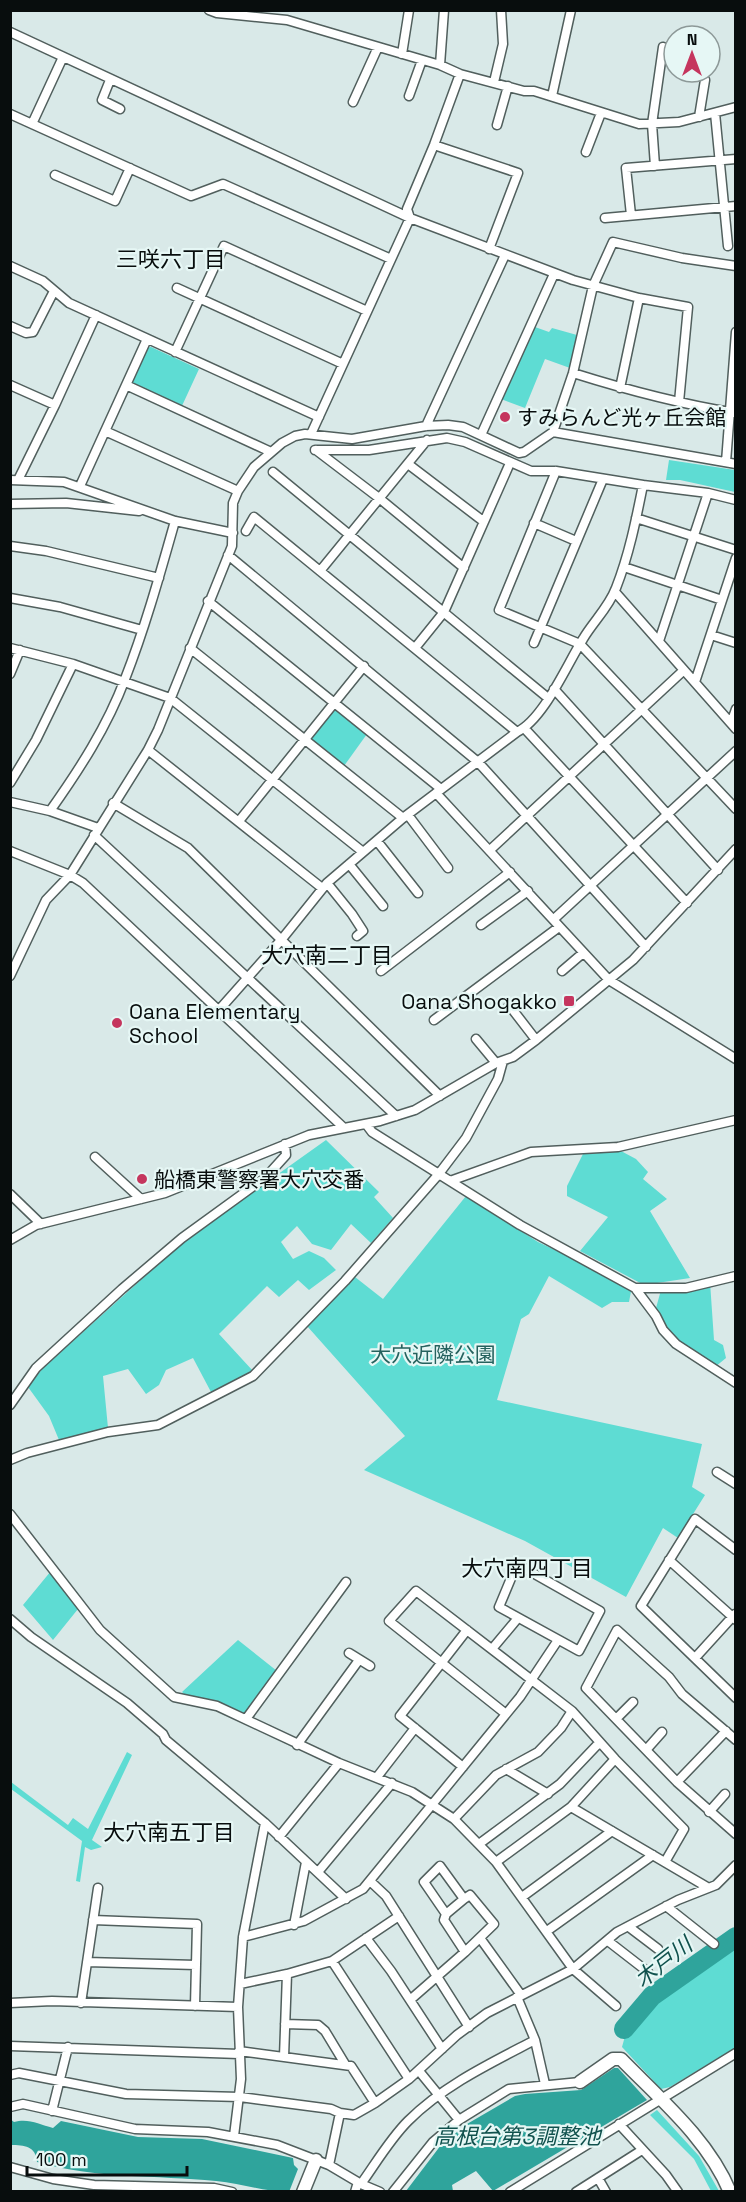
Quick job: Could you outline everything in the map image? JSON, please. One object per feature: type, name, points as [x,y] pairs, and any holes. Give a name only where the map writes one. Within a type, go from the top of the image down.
[{"type":"street","points":[[209,10],[217,13],[287,20],[440,64],[460,74],[552,96],[639,124],[679,122],[735,107]]},
{"type":"street","points":[[402,54],[409,10]]},
{"type":"street","points":[[440,64],[444,10]]},
{"type":"street","points":[[494,82],[503,44],[501,10]]},
{"type":"street","points":[[552,96],[571,10]]},
{"type":"street","points":[[10,32],[410,218],[554,274],[639,298],[688,307],[680,402]]},
{"type":"street","points":[[353,102],[378,47]]},
{"type":"street","points":[[655,166],[652,124],[662,54]]},
{"type":"street","points":[[32,124],[63,57]]},
{"type":"street","points":[[409,96],[422,60]]},
{"type":"street","points":[[311,434],[410,218],[407,209],[460,74]]},
{"type":"street","points":[[110,80],[102,100],[120,109]]},
{"type":"street","points":[[699,117],[704,84]]},
{"type":"street","points":[[497,125],[508,86]]},
{"type":"street","points":[[586,152],[601,113]]},
{"type":"street","points":[[715,113],[728,246]]},
{"type":"street","points":[[10,114],[191,196],[224,184],[391,260]]},
{"type":"street","points":[[434,145],[518,173],[489,249]]},
{"type":"street","points":[[630,215],[626,168],[735,159]]},
{"type":"street","points":[[55,175],[115,201],[130,168]]},
{"type":"street","points":[[605,218],[735,206]]},
{"type":"street","points":[[10,976],[14,962],[46,900],[70,875],[148,750],[228,555],[233,532],[233,503],[254,467],[295,436],[311,434],[352,439],[426,426],[463,427],[519,453],[524,452],[553,432],[573,373],[593,286],[613,242],[682,258],[735,267]]},
{"type":"street","points":[[175,352],[224,246],[367,312]]},
{"type":"street","points":[[426,426],[505,255]]},
{"type":"street","points":[[10,266],[43,281],[69,303],[319,417]]},
{"type":"street","points":[[481,435],[554,274]]},
{"type":"street","points":[[177,288],[343,364]]},
{"type":"street","points":[[10,326],[26,333],[33,332],[54,291]]},
{"type":"street","points":[[620,388],[639,298]]},
{"type":"street","points":[[96,315],[55,405],[14,480],[64,482],[175,521],[233,532]]},
{"type":"street","points":[[553,432],[731,463],[735,332]]},
{"type":"street","points":[[76,505],[105,430],[147,339]]},
{"type":"street","points":[[573,373],[620,388],[702,408],[733,412]]},
{"type":"street","points":[[10,385],[55,405]]},
{"type":"street","points":[[126,385],[271,452]]},
{"type":"street","points":[[105,430],[238,491]]},
{"type":"street","points":[[464,568],[379,498],[315,450],[369,450],[427,440],[456,439],[531,471],[556,471],[708,493],[735,500]]},
{"type":"street","points":[[320,571],[427,440]]},
{"type":"street","points":[[415,648],[444,612],[510,463]]},
{"type":"street","points":[[408,464],[483,521]]},
{"type":"street","points":[[556,471],[499,610],[580,644],[735,809]]},
{"type":"street","points":[[273,472],[548,698]]},
{"type":"street","points":[[534,643],[603,479]]},
{"type":"street","points":[[219,1010],[249,978],[325,886],[405,817],[521,730],[548,698],[580,644],[615,592],[624,567],[643,485]]},
{"type":"street","points":[[659,641],[708,493]]},
{"type":"street","points":[[10,504],[66,503],[151,512]]},
{"type":"street","points":[[246,531],[254,517],[415,648],[521,730],[569,776],[687,903]]},
{"type":"street","points":[[636,518],[735,550]]},
{"type":"street","points":[[50,811],[75,776],[103,728],[124,681],[159,578],[175,521]]},
{"type":"street","points":[[534,523],[576,541]]},
{"type":"street","points":[[10,546],[46,551],[159,578]]},
{"type":"street","points":[[228,555],[478,762],[646,947]]},
{"type":"street","points":[[695,682],[735,558]]},
{"type":"street","points":[[624,567],[722,600]]},
{"type":"street","points":[[615,592],[733,726]]},
{"type":"street","points":[[10,598],[60,607],[142,630]]},
{"type":"street","points":[[208,601],[335,702],[439,791],[609,980],[735,1059]]},
{"type":"street","points":[[711,635],[735,643]]},
{"type":"street","points":[[10,648],[73,664],[170,698],[363,852]]},
{"type":"street","points":[[190,648],[405,817],[448,868]]},
{"type":"street","points":[[10,674],[21,650]]},
{"type":"street","points":[[10,783],[36,740],[73,664]]},
{"type":"street","points":[[239,821],[364,666]]},
{"type":"street","points":[[490,850],[684,670]]},
{"type":"street","points":[[554,689],[718,870]]},
{"type":"street","points":[[733,726],[735,709]]},
{"type":"street","points":[[148,750],[325,886],[352,914],[363,931],[357,936]]},
{"type":"street","points":[[434,1020],[556,923],[590,886],[735,751]]},
{"type":"street","points":[[10,802],[50,811],[96,831],[396,1116]]},
{"type":"street","points":[[113,803],[188,848],[440,1096]]},
{"type":"street","points":[[377,841],[418,892]]},
{"type":"street","points":[[10,1240],[41,1224],[165,1193],[309,1135],[366,1124],[415,1110],[513,1057],[536,1040],[646,947],[735,849]]},
{"type":"street","points":[[10,852],[70,875],[101,899],[344,1128]]},
{"type":"street","points":[[349,864],[383,906]]},
{"type":"street","points":[[381,971],[510,872]]},
{"type":"street","points":[[481,925],[528,891]]},
{"type":"street","points":[[562,971],[584,953]]},
{"type":"street","points":[[509,1005],[536,1040]]},
{"type":"street","points":[[476,1040],[500,1062]]},
{"type":"street","points":[[10,1460],[36,1450],[108,1432],[158,1425],[253,1376],[345,1281],[438,1175],[466,1138],[498,1079],[500,1062]]},
{"type":"street","points":[[450,1181],[531,1152],[618,1147],[735,1120]]},
{"type":"street","points":[[366,1124],[372,1132],[520,1225],[635,1288],[656,1316],[663,1330],[676,1344],[735,1383]]},
{"type":"street","points":[[10,1405],[36,1368],[122,1289],[182,1238],[266,1177],[286,1155],[285,1144]]},
{"type":"street","points":[[95,1157],[141,1199]]},
{"type":"street","points":[[10,1194],[41,1224]]},
{"type":"street","points":[[635,1288],[686,1288],[735,1276]]},
{"type":"street","points":[[717,1472],[735,1484]]},
{"type":"street","points":[[10,1514],[100,1630],[174,1697],[217,1706],[297,1745],[392,1783],[433,1804],[454,1819],[496,1862],[573,1969],[616,2006]]},
{"type":"street","points":[[735,1550],[695,1519],[641,1606],[735,1698]]},
{"type":"street","points":[[669,1560],[734,1617],[695,1658]]},
{"type":"street","points":[[517,1564],[600,1611],[579,1651],[518,1618],[499,1607],[517,1564]]},
{"type":"street","points":[[246,1719],[346,1582]]},
{"type":"street","points":[[506,1714],[389,1621],[416,1591],[572,1711],[615,1760],[684,1829],[665,1862]]},
{"type":"street","points":[[492,1649],[518,1618]]},
{"type":"street","points":[[10,1619],[31,1637],[127,1703],[163,1734],[166,1740],[266,1823],[346,1899]]},
{"type":"street","points":[[463,1767],[400,1716],[466,1630]]},
{"type":"street","points":[[735,1740],[682,1694],[669,1677],[618,1630],[586,1688],[677,1782],[735,1834]]},
{"type":"street","points":[[243,1937],[294,1925],[363,1889],[506,1714],[558,1640]]},
{"type":"street","points":[[349,1653],[370,1666]]},
{"type":"street","points":[[297,1745],[360,1660]]},
{"type":"street","points":[[617,1718],[633,1702]]},
{"type":"street","points":[[454,1819],[495,1775],[538,1752],[561,1728],[572,1711]]},
{"type":"street","points":[[377,1777],[415,1728]]},
{"type":"street","points":[[677,1782],[726,1731]]},
{"type":"street","points":[[646,1750],[662,1732]]},
{"type":"street","points":[[479,1844],[548,1794],[599,1743]]},
{"type":"street","points":[[496,1862],[571,1807],[615,1760]]},
{"type":"street","points":[[279,1837],[339,1763]]},
{"type":"street","points":[[506,1769],[548,1794]]},
{"type":"street","points":[[318,1872],[392,1783]]},
{"type":"street","points":[[709,1812],[725,1794]]},
{"type":"street","points":[[571,1807],[707,1887]]},
{"type":"street","points":[[234,2136],[240,2097],[238,2007],[243,1937],[266,1823]]},
{"type":"street","points":[[522,1897],[612,1831]]},
{"type":"street","points":[[547,1931],[653,1855]]},
{"type":"street","points":[[294,1925],[306,1862]]},
{"type":"street","points":[[446,1914],[424,1882],[440,1866],[464,1899]]},
{"type":"street","points":[[10,2075],[19,2073],[126,2094],[240,2097],[331,2109],[354,2115],[409,2079],[487,2013],[573,1969],[618,1932],[666,1906],[716,1885],[734,1869]]},
{"type":"street","points":[[370,1881],[386,1896],[469,2026]]},
{"type":"street","points":[[81,2002],[98,1888]]},
{"type":"street","points":[[410,2000],[438,1977],[465,1952],[480,1938],[494,1924],[470,1895],[446,1914],[444,1920],[465,1952]]},
{"type":"street","points":[[666,1906],[714,1944]]},
{"type":"street","points":[[240,1984],[332,1961],[399,1916]]},
{"type":"street","points":[[93,1920],[196,1924],[195,2006]]},
{"type":"street","points":[[629,1927],[658,1949]]},
{"type":"street","points":[[366,1938],[442,2049]]},
{"type":"street","points":[[480,1938],[519,1996],[535,2040],[545,2084]]},
{"type":"street","points":[[608,1941],[648,1972]]},
{"type":"street","points":[[332,1961],[409,2079]]},
{"type":"street","points":[[87,1962],[196,1965]]},
{"type":"street","points":[[284,2057],[287,1974]]},
{"type":"street","points":[[10,2003],[81,2002],[238,2007]]},
{"type":"street","points":[[285,2024],[318,2025],[325,2031],[345,2064]]},
{"type":"street","points":[[355,2192],[407,2122],[439,2095],[464,2078],[535,2040]]},
{"type":"street","points":[[10,2046],[239,2053],[345,2064],[351,2066],[375,2103]]},
{"type":"street","points":[[52,2111],[68,2047]]},
{"type":"street","points":[[510,2192],[735,2053]]},
{"type":"street","points":[[393,2192],[433,2142],[459,2120],[508,2090],[545,2084],[580,2082],[617,2058],[621,2059],[660,2099],[707,2151],[730,2192]]},
{"type":"street","points":[[419,2071],[459,2120]]},
{"type":"street","points":[[10,2107],[23,2104],[135,2129],[208,2132],[277,2145],[329,2165],[380,2192]]},
{"type":"street","points":[[329,2165],[340,2113]]},
{"type":"street","points":[[619,2124],[666,2175],[678,2192]]},
{"type":"street","points":[[576,2192],[642,2150]]},
{"type":"street","points":[[303,2192],[316,2160]]},
{"type":"street","points":[[10,2177],[12,2167],[53,2179],[93,2185],[214,2188],[232,2192]]},
{"type":"street","points":[[598,2178],[606,2192]]},
{"type":"green space","points":[[535,327],[549,332],[552,328],[577,335],[570,368],[545,359],[525,408],[501,399]]},
{"type":"green space","points":[[151,347],[199,369],[181,408],[133,385],[131,381],[146,348]]},
{"type":"green space","points":[[669,460],[735,470],[735,492],[680,480],[666,480]]},
{"type":"green space","points":[[337,709],[367,734],[344,766],[312,740],[311,735],[332,710]]},
{"type":"green space","points":[[326,1140],[379,1192],[374,1197],[393,1218],[371,1243],[351,1224],[331,1250],[312,1244],[297,1226],[281,1242],[293,1259],[309,1251],[324,1258],[336,1270],[309,1290],[298,1280],[279,1297],[267,1286],[219,1334],[253,1371],[211,1392],[193,1358],[166,1370],[159,1385],[146,1394],[128,1369],[103,1376],[108,1428],[59,1440],[49,1416],[28,1387],[42,1369],[183,1242]]},
{"type":"green space","points":[[621,1151],[636,1159],[648,1172],[643,1179],[667,1199],[650,1211],[690,1278],[644,1285],[580,1251],[608,1217],[567,1196],[567,1186],[583,1154]]},
{"type":"green space","name":"大穴近隣公園","points":[[466,1196],[538,1242],[632,1286],[629,1302],[612,1302],[602,1308],[549,1276],[529,1314],[521,1319],[497,1400],[702,1444],[692,1487],[705,1495],[678,1538],[663,1528],[626,1597],[525,1541],[364,1470],[405,1436],[307,1326],[355,1277],[383,1299]]},
{"type":"green space","points":[[710,1282],[714,1340],[723,1345],[726,1358],[715,1367],[677,1342],[664,1327],[656,1308],[661,1290]]},
{"type":"green space","points":[[51,1571],[78,1609],[53,1640],[23,1605]]},
{"type":"green space","points":[[238,1640],[277,1671],[246,1713],[241,1714],[218,1703],[185,1695],[182,1692]]},
{"type":"green space","points":[[127,1752],[132,1755],[92,1840],[102,1847],[91,1850],[85,1847],[80,1882],[76,1881],[82,1841],[11,1789],[11,1782],[68,1825],[73,1818],[88,1829]]},
{"type":"green space","points":[[735,1941],[735,2048],[670,2087],[661,2089],[622,2047],[627,2029],[653,1998]]},
{"type":"green space","points":[[657,2110],[699,2156],[719,2191],[711,2191],[694,2159],[650,2115]]},
{"type":"water","name":"高根台第3調整池","points":[[614,2068],[618,2068],[647,2100],[493,2191],[476,2171],[452,2185],[453,2191],[406,2191],[441,2145],[467,2124],[515,2096],[581,2090]]},
{"type":"water","points":[[10,2119],[14,2122],[29,2121],[53,2128],[61,2121],[138,2137],[202,2139],[293,2158],[294,2165],[298,2169],[289,2192],[216,2181],[81,2171],[37,2162],[34,2153],[29,2148],[11,2145]]},
{"type":"waterway","name":"木戸川","points":[[624,2029],[652,1996],[736,1937]]},
{"type":"place","name":"すみらんど光ヶ丘会館","points":[[505,417]]},
{"type":"place","name":"Oana Shogakko","points":[[569,1001]]},
{"type":"place","name":"Oana Elementary School","points":[[117,1023]]},
{"type":"place","name":"船橋東警察署大穴交番","points":[[142,1179]]},
{"type":"district","name":"三咲六丁目","points":[[171,259]]},
{"type":"district","name":"大穴南二丁目","points":[[327,955]]},
{"type":"district","name":"大穴南四丁目","points":[[527,1568]]},
{"type":"district","name":"大穴南五丁目","points":[[169,1832]]}]
